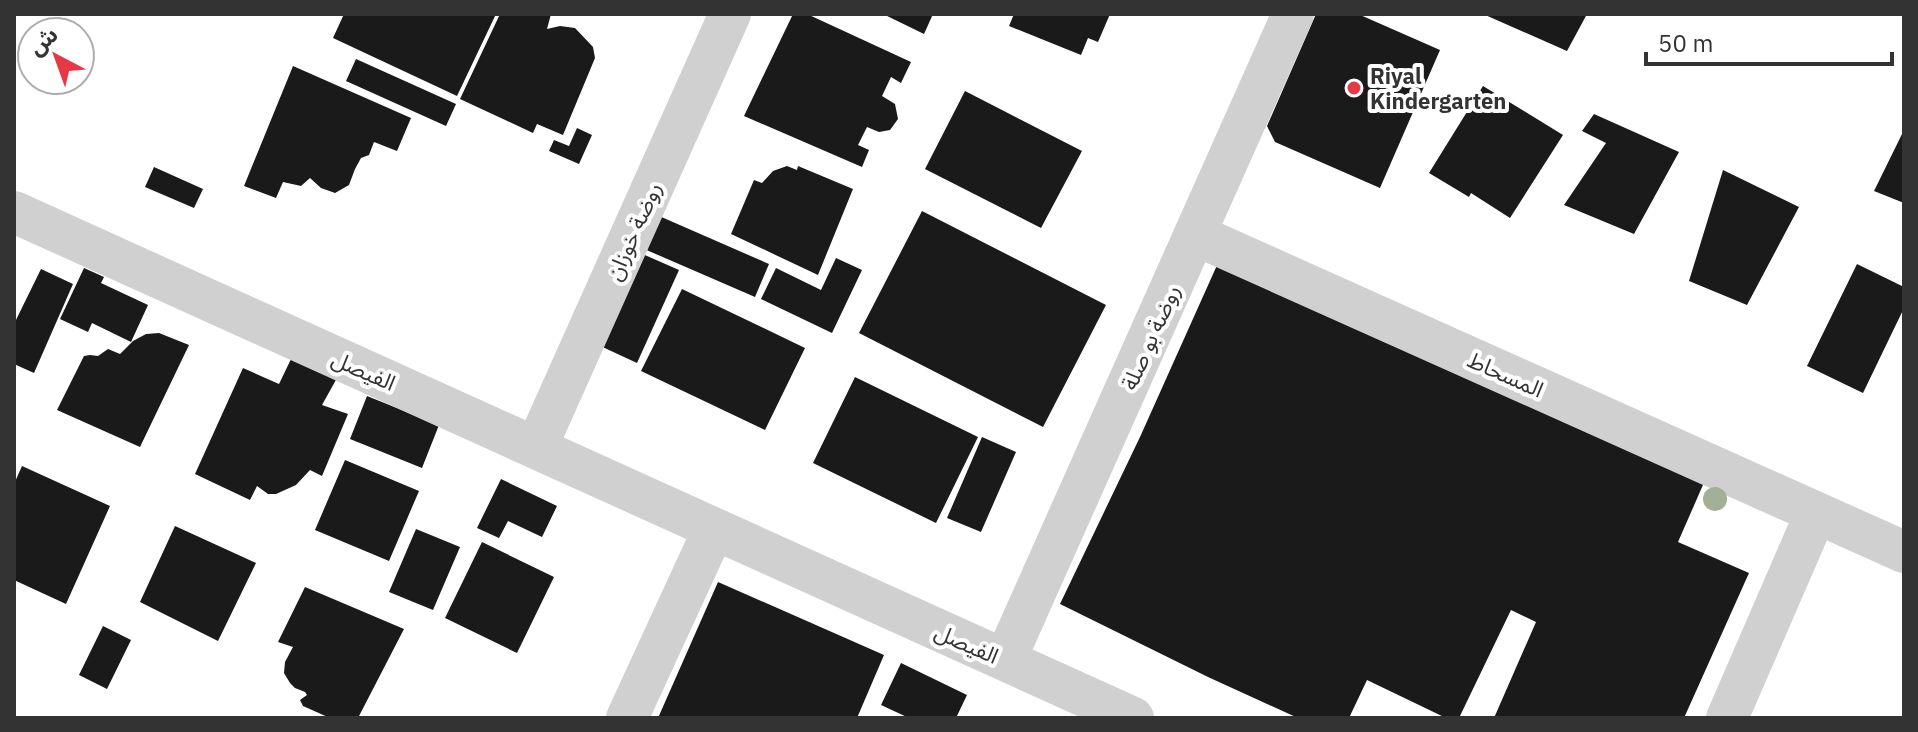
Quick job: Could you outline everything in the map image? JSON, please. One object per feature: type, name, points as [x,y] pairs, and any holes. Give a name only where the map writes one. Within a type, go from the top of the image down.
[{"type":"street","name":"روضة بو صلة","points":[[1005,660],[1293,14]]},
{"type":"street","name":"روضة خوزان","points":[[536,448],[725,16]]},
{"type":"street","name":"الفيصل","points":[[14,212],[1133,718]]},
{"type":"street","name":"المسحاط","points":[[1196,235],[1904,552]]},
{"type":"street","points":[[1727,718],[1816,513]]},
{"type":"street","points":[[627,718],[714,529]]},
{"type":"building","points":[[344,14],[496,14],[457,96],[333,38]]},
{"type":"building","points":[[500,14],[551,14],[547,29],[560,26],[575,28],[593,47],[595,58],[563,135],[537,124],[533,133],[460,99]]},
{"type":"building","points":[[793,14],[807,14],[911,62],[901,83],[891,77],[882,96],[895,104],[898,119],[890,130],[879,132],[867,127],[858,145],[869,150],[862,167],[744,116]]},
{"type":"building","points":[[883,14],[933,14],[924,34]]},
{"type":"building","points":[[1014,14],[1110,14],[1098,42],[1088,38],[1081,55],[1009,26]]},
{"type":"building","name":"Riyal Kindergarten","points":[[1316,14],[1358,14],[1440,50],[1380,188],[1275,142],[1267,126]]},
{"type":"building","points":[[1483,14],[1587,14],[1567,51]]},
{"type":"building","points":[[356,59],[456,104],[446,126],[346,81]]},
{"type":"building","points":[[293,66],[411,118],[397,151],[374,142],[369,155],[361,158],[349,185],[335,193],[321,188],[310,178],[301,186],[283,182],[276,198],[244,186]]},
{"type":"building","points":[[1483,86],[1563,135],[1510,218],[1471,193],[1469,197],[1429,173]]},
{"type":"building","points":[[965,91],[1082,151],[1041,228],[925,169]]},
{"type":"building","points":[[1594,114],[1679,152],[1634,234],[1564,205],[1606,143],[1582,131]]},
{"type":"building","points":[[577,128],[592,135],[579,164],[549,151],[554,140],[569,146]]},
{"type":"building","points":[[1904,130],[1904,203],[1874,191]]},
{"type":"building","points":[[787,166],[797,170],[798,166],[853,189],[818,275],[731,234],[754,180],[762,183],[773,171]]},
{"type":"building","points":[[154,167],[203,189],[194,208],[145,187]]},
{"type":"building","points":[[1723,170],[1799,207],[1747,305],[1689,281]]},
{"type":"building","points":[[922,211],[1106,305],[1043,427],[859,333]]},
{"type":"building","points":[[650,212],[769,264],[755,297],[635,245]]},
{"type":"building","points":[[638,252],[679,270],[637,363],[596,344]]},
{"type":"building","points":[[836,258],[862,270],[832,333],[761,299],[776,268],[821,290]]},
{"type":"building","points":[[1218,263],[1706,478],[1678,542],[1749,573],[1684,718],[1494,718],[1536,622],[1511,610],[1459,718],[1446,718],[1367,680],[1349,718],[1298,718],[1060,604]]},
{"type":"building","points":[[1857,264],[1904,287],[1904,308],[1863,393],[1807,366]]},
{"type":"building","points":[[84,268],[104,277],[101,283],[148,305],[131,342],[92,323],[88,332],[60,319]]},
{"type":"building","points":[[41,269],[73,284],[34,373],[14,364],[14,324]]},
{"type":"building","points":[[682,289],[805,348],[765,430],[641,371]]},
{"type":"building","points":[[159,333],[189,345],[140,447],[57,410],[84,356],[98,356],[108,349],[120,354],[146,334]]},
{"type":"building","points":[[292,357],[337,378],[322,405],[348,414],[322,476],[310,470],[296,485],[276,494],[268,494],[257,486],[250,500],[195,474],[243,368],[279,384]]},
{"type":"building","points":[[855,377],[978,437],[936,523],[813,463]]},
{"type":"building","points":[[367,396],[439,425],[422,468],[350,439]]},
{"type":"building","points":[[982,437],[1016,452],[981,532],[947,518]]},
{"type":"building","points":[[345,460],[419,491],[389,561],[315,530]]},
{"type":"building","points":[[22,466],[110,506],[66,604],[14,580],[14,484]]},
{"type":"building","points":[[501,479],[557,506],[542,537],[508,521],[499,538],[477,528]]},
{"type":"building","points":[[175,526],[256,563],[218,641],[140,602]]},
{"type":"building","points":[[416,529],[460,547],[433,610],[389,592]]},
{"type":"building","points":[[482,542],[554,577],[517,653],[445,618]]},
{"type":"building","points":[[718,582],[884,655],[857,718],[658,718]]},
{"type":"building","points":[[305,587],[404,629],[358,718],[330,718],[303,706],[300,700],[307,695],[295,688],[284,673],[285,662],[293,647],[278,642]]},
{"type":"building","points":[[103,626],[131,640],[107,689],[79,675]]},
{"type":"building","points":[[901,663],[967,695],[956,718],[909,718],[881,705]]},
{"type":"place","name":"Riyal Kindergarten","points":[[1354,88]]}]
